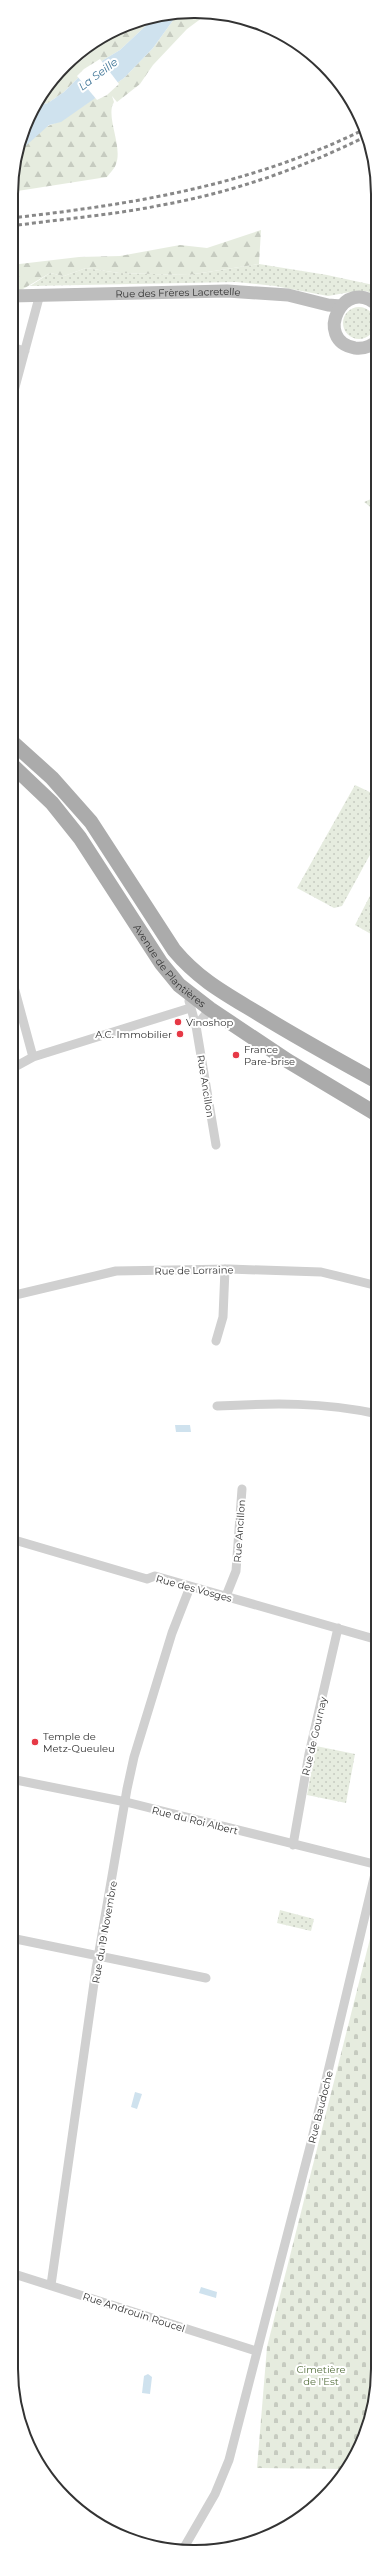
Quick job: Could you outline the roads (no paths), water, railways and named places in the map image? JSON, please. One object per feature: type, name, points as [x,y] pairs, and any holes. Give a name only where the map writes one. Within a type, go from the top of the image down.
[{"type":"main road","name":"Rue des Frères Lacretelle","points":[[18,296],[227,291],[288,295],[341,306]]},
{"type":"main road","points":[[371,302],[363,298],[356,298],[341,306],[334,317],[336,334],[344,344],[360,348],[371,345]]},
{"type":"main road","name":"Rue des Frères Lacretelle","points":[[315,301],[334,317]]},
{"type":"main road","name":"Avenue de Plantières","points":[[18,747],[52,778],[91,822],[174,950],[190,969],[206,982],[287,1031],[371,1078]]},
{"type":"main road","name":"Avenue de Plantières","points":[[18,771],[52,803],[80,838],[161,963],[191,1002],[210,1009],[288,1061],[371,1111]]},
{"type":"street","points":[[18,376],[40,294]]},
{"type":"street","points":[[18,349],[25,351]]},
{"type":"street","points":[[18,1065],[32,1057],[191,1002]]},
{"type":"street","name":"Rue Ancillon","points":[[191,1002],[216,1145]]},
{"type":"street","points":[[18,1003],[32,1057]]},
{"type":"street","points":[[196,1026],[210,1009]]},
{"type":"street","points":[[216,1341],[223,1317],[225,1269]]},
{"type":"street","name":"Rue de Lorraine","points":[[18,1294],[116,1271],[225,1269],[321,1272],[371,1284]]},
{"type":"street","points":[[218,1406],[286,1402],[320,1405],[371,1413]]},
{"type":"street","name":"Rue Ancillon","points":[[226,1596],[236,1571],[242,1489]]},
{"type":"street","name":"Rue des Vosges","points":[[18,1541],[147,1579],[155,1576],[371,1638]]},
{"type":"street","name":"Rue du 19 Novembre","points":[[51,2285],[100,1956],[134,1757],[172,1632],[190,1587]]},
{"type":"street","name":"Rue de Gournay","points":[[293,1845],[309,1754],[338,1628]]},
{"type":"street","name":"Rue du Roi Albert","points":[[18,1779],[126,1802],[293,1845],[371,1862]]},
{"type":"street","name":"Rue Baudoche","points":[[185,2545],[215,2494],[229,2460],[256,2351],[313,2137],[371,1889]]},
{"type":"street","points":[[18,1939],[206,1978]]},
{"type":"street","name":"Rue Androuin Roucel","points":[[18,2275],[256,2351]]},
{"type":"water","name":"La Seille","points":[[174,20],[153,48],[124,78],[61,122],[49,125],[25,147],[31,127],[43,104],[48,103],[64,92],[85,71],[120,50],[147,25]]},
{"type":"water","points":[[175,1425],[190,1425],[191,1432],[176,1432]]},
{"type":"water","points":[[135,2092],[142,2094],[137,2109],[131,2107]]},
{"type":"water","points":[[201,2287],[217,2292],[216,2298],[199,2293]]},
{"type":"water","points":[[148,2374],[152,2377],[150,2394],[142,2393],[144,2376]]},
{"type":"railway","points":[[18,217],[103,206],[148,198],[236,178],[279,165],[360,131]]},
{"type":"railway","points":[[18,225],[125,212],[189,200],[267,178],[362,138]]},
{"type":"place","name":"Vinoshop","points":[[178,1022]]},
{"type":"place","name":"A.C. Immobilier","points":[[180,1034]]},
{"type":"place","name":"France Pare-brise","points":[[236,1055]]},
{"type":"place","name":"Temple de Metz-Queuleu","points":[[35,1742]]},
{"type":"park label","name":"Cimetière de l'Est","points":[[321,2374]]}]
